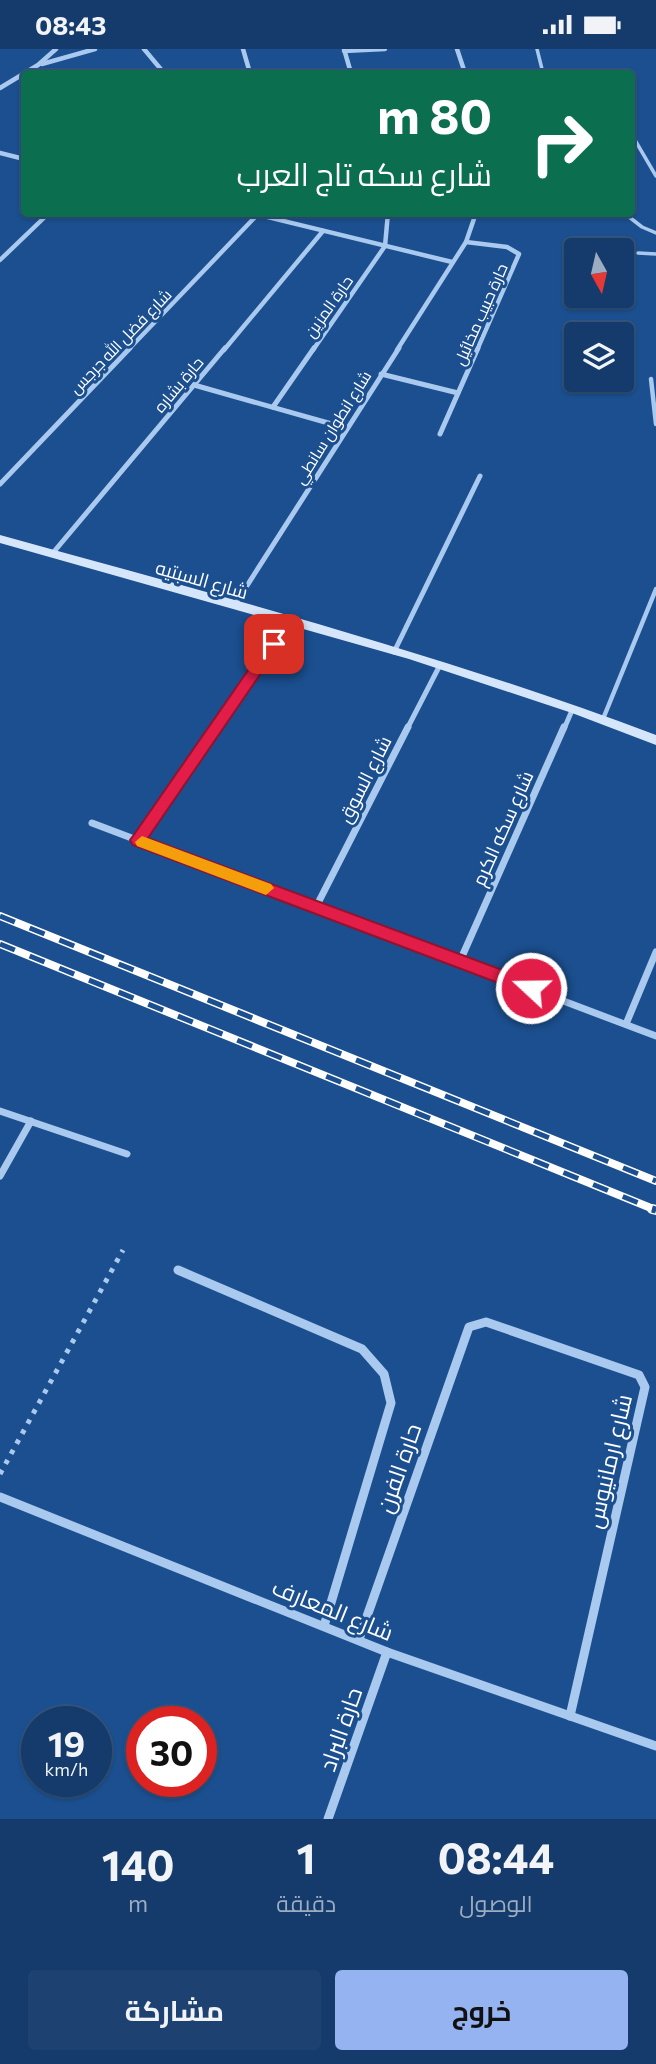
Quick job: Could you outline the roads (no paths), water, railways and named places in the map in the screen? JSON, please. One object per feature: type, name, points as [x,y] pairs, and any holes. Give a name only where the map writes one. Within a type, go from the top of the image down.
[{"type":"street","points":[[30,70],[56,49]]},
{"type":"street","points":[[38,65],[95,49]]},
{"type":"street","points":[[144,49],[162,70]]},
{"type":"street","points":[[243,49],[249,70]]},
{"type":"street","points":[[350,70],[344,50],[385,49]]},
{"type":"street","points":[[457,49],[463,70]]},
{"type":"street","points":[[0,88],[21,75]]},
{"type":"street","points":[[0,153],[21,158]]},
{"type":"street","points":[[0,260],[45,217]]},
{"type":"street","name":"شارع فضل الله جرجس","points":[[0,484],[251,217]]},
{"type":"street","points":[[267,217],[452,262]]},
{"type":"street","points":[[291,217],[293,223]]},
{"type":"street","name":"حارة المزين","points":[[273,407],[385,246],[388,217]]},
{"type":"street","name":"شارع انطوان سانطي","points":[[234,606],[467,241],[475,217]]},
{"type":"street","name":"حارة بشاره","points":[[52,554],[323,231]]},
{"type":"street","name":"حارة حبيب مخائيل","points":[[440,434],[519,254],[512,248],[467,241]]},
{"type":"street","points":[[381,374],[458,393]]},
{"type":"street","points":[[194,385],[346,428]]},
{"type":"street","points":[[394,652],[480,476]]},
{"type":"street","name":"شارع السبتيه","points":[[0,539],[440,665],[573,708],[656,740]]},
{"type":"street","points":[[138,840],[289,622]]},
{"type":"street","name":"شارع السوق","points":[[316,907],[440,665]]},
{"type":"street","name":"شارع سكه الكرم","points":[[460,961],[573,708]]},
{"type":"street","points":[[92,823],[656,1036]]},
{"type":"street","points":[[626,1024],[656,952]]},
{"type":"street","points":[[0,1111],[127,1154]]},
{"type":"street","points":[[0,1176],[31,1121]]},
{"type":"street","points":[[178,1270],[362,1349],[384,1374],[391,1403],[324,1626]]},
{"type":"street","name":"حارة الفرن","points":[[359,1639],[464,1339],[469,1327],[486,1322]]},
{"type":"street","name":"شارع ارمانيوس","points":[[486,1322],[639,1375],[644,1380],[645,1387],[570,1716]]},
{"type":"street","name":"شارع المعارف","points":[[0,1497],[387,1651],[656,1746]]},
{"type":"street","name":"حارة البراد","points":[[328,1819],[387,1651]]},
{"type":"lane","points":[[537,49],[542,70]]},
{"type":"lane","points":[[635,140],[656,176]]},
{"type":"lane","points":[[629,217],[656,233]]},
{"type":"lane","points":[[638,253],[656,254]]},
{"type":"lane","points":[[651,379],[656,424]]},
{"type":"lane","points":[[603,719],[656,589]]},
{"type":"railway","points":[[0,916],[656,1181]]},
{"type":"railway","points":[[0,944],[656,1210],[652,1209]]}]
